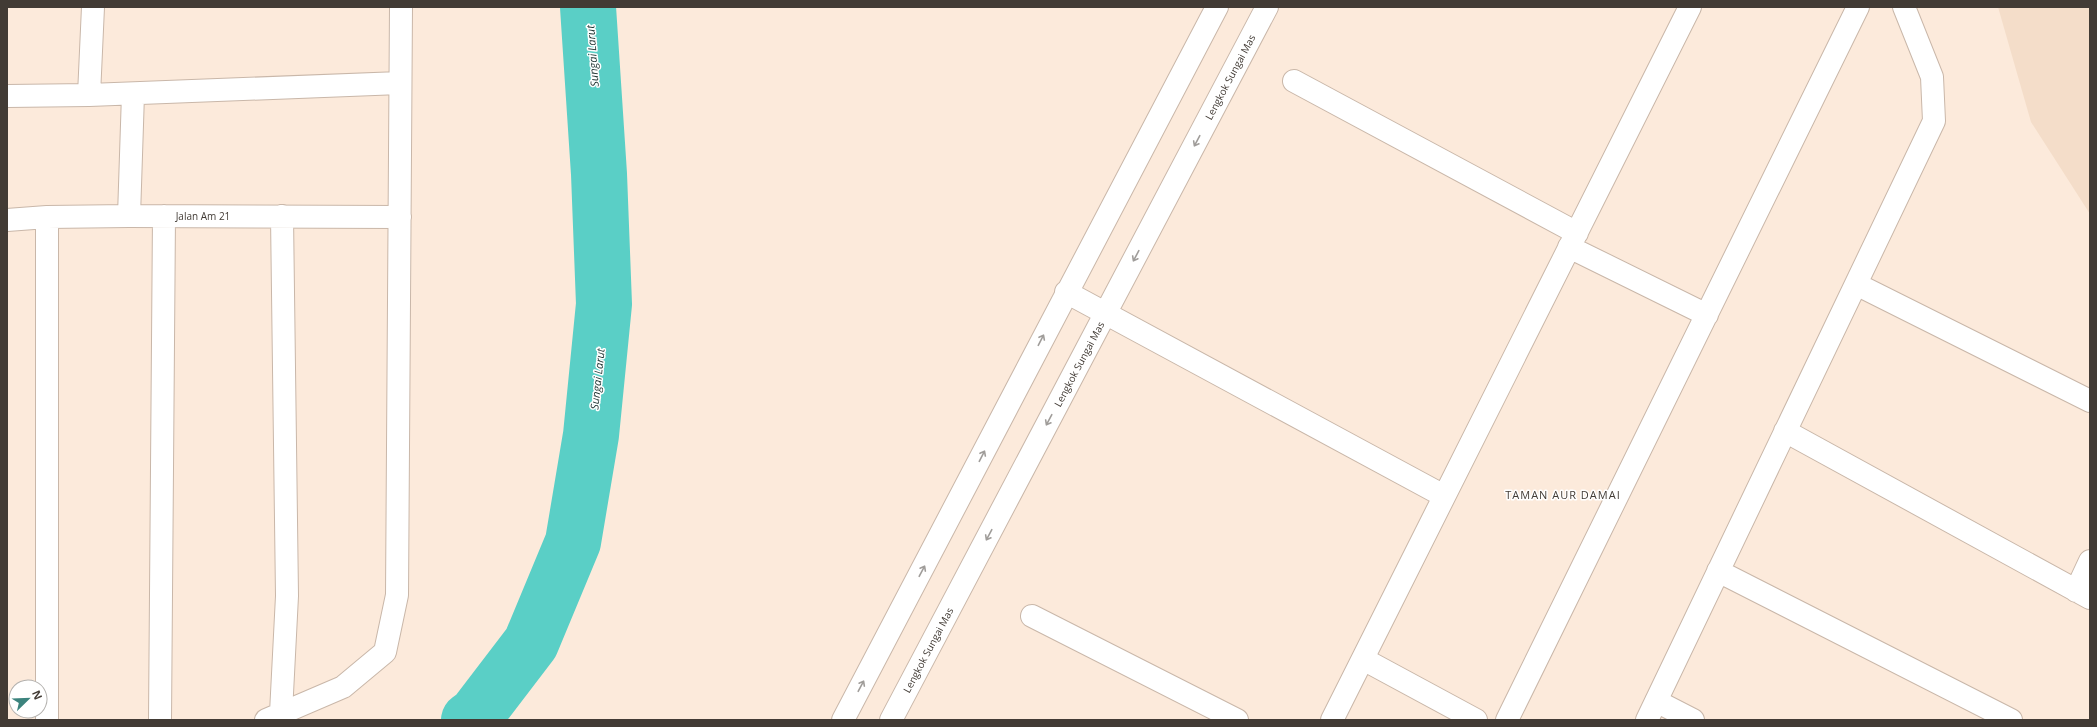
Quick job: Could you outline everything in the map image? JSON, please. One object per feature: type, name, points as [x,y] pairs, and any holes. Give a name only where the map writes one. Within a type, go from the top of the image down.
[{"type":"street","points":[[89,95],[93,7]]},
{"type":"street","points":[[282,216],[287,596],[274,717],[343,687],[385,652],[397,595],[401,7]]},
{"type":"street","points":[[843,720],[1066,292],[1217,7]]},
{"type":"street","name":"Lengkok Sungai Mas","points":[[891,720],[1267,7]]},
{"type":"street","points":[[1332,720],[1690,7]]},
{"type":"street","points":[[1507,720],[1858,7]]},
{"type":"street","points":[[1693,720],[1651,710],[1934,121],[1932,77],[1904,7]]},
{"type":"street","points":[[1294,81],[1573,240],[1707,314]]},
{"type":"street","points":[[7,96],[133,94],[400,83]]},
{"type":"street","points":[[129,216],[133,94]]},
{"type":"street","name":"Jalan Am 21","points":[[7,220],[47,217],[129,216],[400,217]]},
{"type":"street","points":[[160,720],[164,216]]},
{"type":"street","points":[[47,217],[47,720]]},
{"type":"street","points":[[1856,284],[2090,401]]},
{"type":"street","points":[[1066,292],[1444,496]]},
{"type":"street","points":[[1785,431],[2083,594],[2090,561]]},
{"type":"street","points":[[1718,571],[2011,720]]},
{"type":"street","points":[[1032,616],[1237,720]]},
{"type":"street","points":[[1363,659],[1476,720]]},
{"type":"shaded area","points":[[1998,7],[2090,7],[2090,214],[2031,122]]},
{"type":"waterway","name":"Sungai Larut","points":[[469,720],[476,715],[531,643],[573,542],[591,435],[604,304],[599,174],[588,7]]},
{"type":"district","name":"TAMAN AUR DAMAI","points":[[1563,494]]}]
